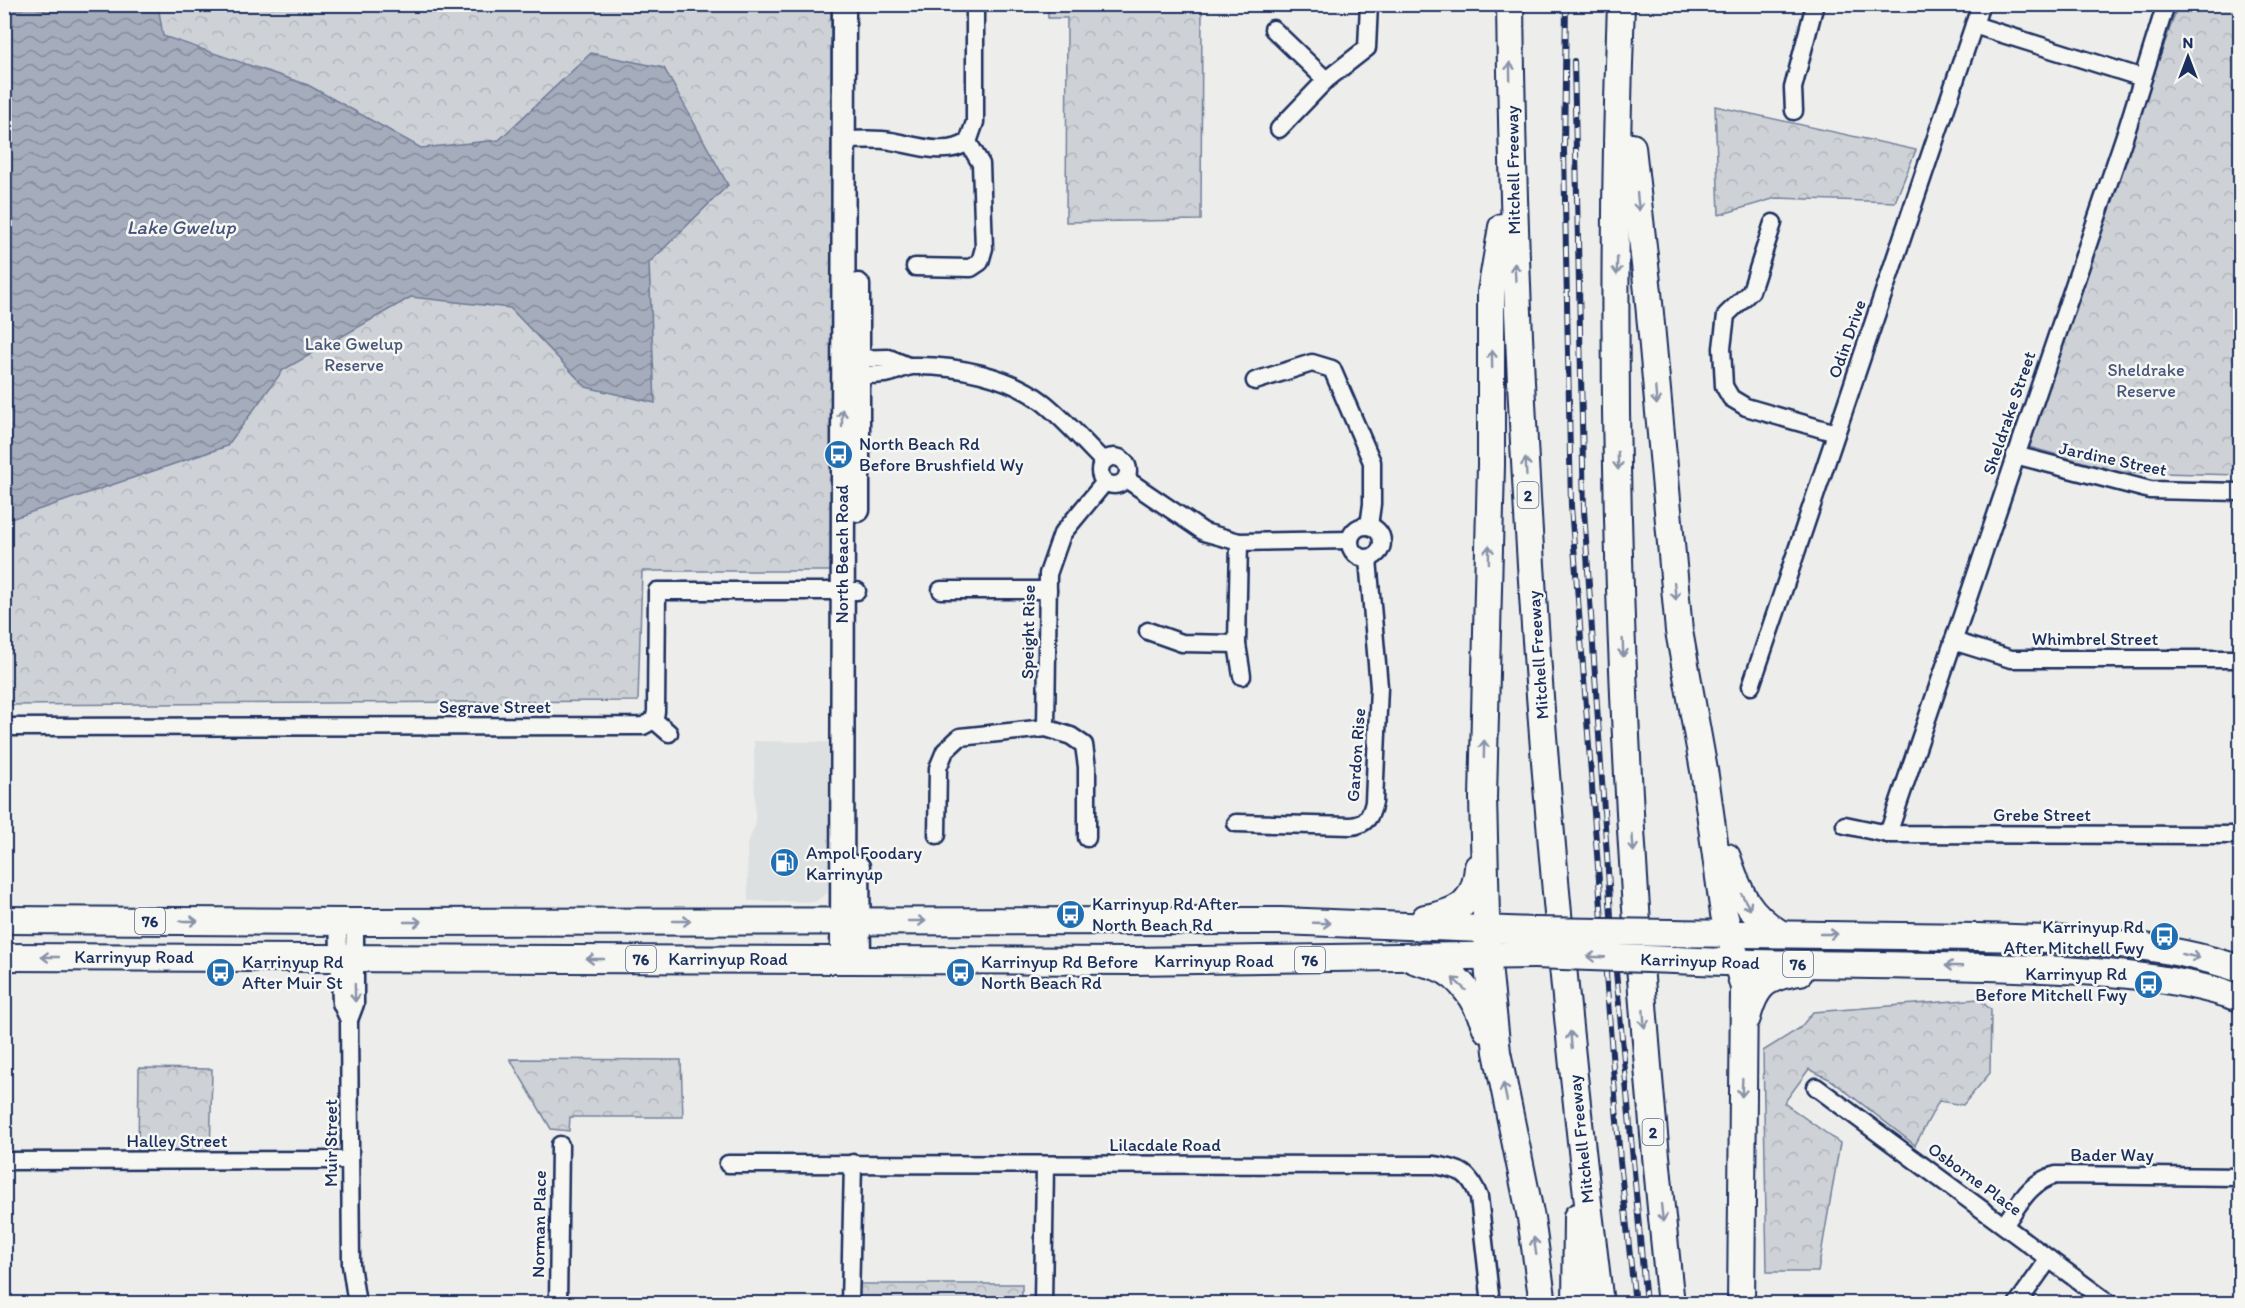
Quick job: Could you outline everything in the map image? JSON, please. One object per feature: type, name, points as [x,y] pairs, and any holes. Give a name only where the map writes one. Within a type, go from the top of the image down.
[{"type":"highway","name":"Mitchell Freeway","points":[[1510,4],[1512,172],[1526,471],[1542,708],[1580,1140],[1600,1304]]},
{"type":"highway","name":"2","points":[[1621,4],[1617,284],[1619,526],[1625,712],[1645,1035],[1671,1304]]},
{"type":"highway","points":[[1620,40],[1648,292],[1679,631],[1729,934],[1744,988],[1741,1304]]},
{"type":"highway","points":[[1512,172],[1491,292],[1491,465],[1483,798],[1487,942],[1497,1052],[1531,1218],[1543,1304]]},
{"type":"highway","points":[[1356,924],[1426,918],[1462,907],[1474,890],[1483,798]]},
{"type":"highway","points":[[1710,809],[1736,884],[1752,912],[1782,934]]},
{"type":"highway","name":"Karrinyup Road","points":[[4,920],[1281,921],[1356,924],[1487,942],[1533,943],[1672,933],[2009,938],[2141,946],[2241,969]]},
{"type":"highway","points":[[1281,921],[1281,961]]},
{"type":"highway","name":"Karrinyup Road","points":[[4,957],[1281,961],[1405,956],[1487,942]]},
{"type":"highway","name":"Karrinyup Road","points":[[1533,943],[1675,960],[1738,964],[1856,964],[2133,974],[2201,986],[2241,998]]},
{"type":"highway","points":[[2141,946],[2134,955],[2135,962],[2140,966],[2201,986]]},
{"type":"highway","points":[[1405,956],[1442,970],[1471,995],[1497,1052]]},
{"type":"highway","points":[[1744,1030],[1757,991],[1778,974],[1856,964]]},
{"type":"highway","points":[[1576,1304],[1580,1140]]},
{"type":"main road","name":"North Beach Road","points":[[844,4],[850,145],[851,959]]},
{"type":"main road","name":"North Beach Road","points":[[850,145],[856,4]]},
{"type":"street","points":[[850,145],[890,141],[907,146],[954,148],[968,142],[975,122],[975,4]]},
{"type":"street","points":[[1279,129],[1326,80],[1367,48],[1369,4]]},
{"type":"street","points":[[1794,111],[1793,88],[1815,4]]},
{"type":"street","name":"Odin Drive","points":[[1751,686],[1981,4]]},
{"type":"street","name":"Sheldrake Street","points":[[1888,834],[2166,4]]},
{"type":"street","points":[[1974,25],[2143,78]]},
{"type":"street","points":[[1273,29],[1326,80]]},
{"type":"street","points":[[915,267],[971,268],[980,262],[984,248],[981,164],[968,142]]},
{"type":"street","points":[[1773,223],[1751,291],[1726,315],[1722,348],[1724,386],[1731,398],[1746,407],[1836,434]]},
{"type":"street","points":[[850,367],[889,358],[908,366],[959,370],[1018,388],[1044,403],[1103,461]]},
{"type":"street","points":[[1255,381],[1312,363],[1332,369],[1372,462],[1372,504],[1369,526]]},
{"type":"street","name":"Jardine Street","points":[[2015,455],[2150,490],[2241,492]]},
{"type":"street","points":[[1113,456],[1124,459],[1129,469],[1126,479],[1114,485],[1105,482],[1100,474],[1103,461],[1113,456]]},
{"type":"street","points":[[1126,479],[1204,532],[1239,542],[1350,540]]},
{"type":"street","name":"Speight Rise","points":[[1046,728],[1048,574],[1062,534],[1105,482]]},
{"type":"street","points":[[1369,526],[1379,532],[1382,543],[1378,554],[1368,559],[1352,551],[1350,540],[1354,531],[1369,526]]},
{"type":"street","points":[[1239,542],[1237,644],[1242,676]]},
{"type":"street","name":"Gardon Rise","points":[[1236,823],[1357,826],[1371,815],[1374,802],[1379,687],[1368,559]]},
{"type":"street","points":[[942,590],[1048,590]]},
{"type":"street","points":[[669,734],[654,720],[657,591],[850,591]]},
{"type":"street","points":[[1148,631],[1182,643],[1237,644]]},
{"type":"street","name":"Whimbrel Street","points":[[1953,641],[2011,659],[2241,659]]},
{"type":"street","name":"Segrave Street","points":[[4,727],[643,726],[654,720]]},
{"type":"street","points":[[937,835],[938,768],[945,751],[960,737],[1046,728],[1071,736],[1084,745],[1087,767],[1087,838]]},
{"type":"street","name":"Grebe Street","points":[[1845,825],[1888,834],[2241,836]]},
{"type":"street","name":"Muir Street","points":[[346,922],[347,958],[340,1003],[349,1020],[351,1265],[357,1304]]},
{"type":"street","name":"Osborne Place","points":[[1816,1087],[2005,1224],[2110,1304]]},
{"type":"street","name":"Norman Place","points":[[558,1304],[560,1145]]},
{"type":"street","name":"Halley Street","points":[[4,1161],[350,1160]]},
{"type":"street","points":[[850,1304],[852,1163]]},
{"type":"street","name":"Lilacdale Road","points":[[728,1164],[1435,1165],[1463,1171],[1474,1183],[1479,1197],[1491,1304]]},
{"type":"street","points":[[1043,1304],[1045,1165]]},
{"type":"street","name":"Bader Way","points":[[2005,1224],[2032,1186],[2043,1178],[2056,1175],[2241,1177]]},
{"type":"street","points":[[2017,1304],[2049,1259]]},
{"type":"street","name":"Muir Street","points":[[344,1304],[351,1265]]},
{"type":"shaded area","points":[[754,741],[828,742],[829,879],[827,893],[815,902],[748,901],[747,845],[755,825]]},
{"type":"green space","name":"Lake Gwelup Reserve","points":[[4,5],[831,5],[831,571],[642,571],[638,701],[5,705]]},
{"type":"green space","points":[[1048,5],[1202,5],[1201,220],[1066,222],[1067,18],[1048,18]]},
{"type":"green space","name":"Sheldrake Reserve","points":[[2178,5],[2240,5],[2240,475],[2120,472],[2025,446]]},
{"type":"green space","points":[[1715,106],[1916,150],[1895,202],[1776,198],[1719,215]]},
{"type":"green space","points":[[1979,999],[1991,1010],[1990,1073],[1963,1105],[1939,1101],[1915,1145],[1831,1080],[1809,1069],[1784,1103],[1840,1143],[1818,1272],[1767,1272],[1763,1051],[1800,1028],[1813,1012]]},
{"type":"green space","points":[[510,1059],[681,1060],[683,1117],[570,1117],[569,1131],[551,1129]]},
{"type":"green space","points":[[139,1068],[212,1069],[210,1160],[138,1154]]},
{"type":"green space","points":[[852,1284],[1022,1284],[1022,1303],[853,1303]]},
{"type":"water","name":"Lake Gwelup","points":[[5,4],[158,5],[163,36],[308,85],[421,148],[499,140],[591,53],[664,68],[728,185],[649,263],[655,403],[586,387],[510,308],[411,297],[283,370],[227,446],[5,521]]},
{"type":"railway","points":[[1566,4],[1564,150],[1571,506],[1620,1161],[1635,1304]]},
{"type":"railway","points":[[1574,61],[1584,510],[1611,916],[1646,1304]]},
{"type":"place","name":"North Beach Rd Before Brushfield Wy","points":[[838,454]]},
{"type":"place","name":"Ampol Foodary Karrinyup","points":[[785,863]]},
{"type":"place","name":"Karrinyup Rd After North Beach Rd","points":[[1071,914]]},
{"type":"place","name":"Karrinyup Rd After Mitchell Fwy","points":[[2165,937]]},
{"type":"place","name":"Karrinyup Rd After Muir St","points":[[221,972]]},
{"type":"place","name":"Karrinyup Rd Before North Beach Rd","points":[[960,972]]},
{"type":"place","name":"Karrinyup Rd Before Mitchell Fwy","points":[[2148,984]]}]
